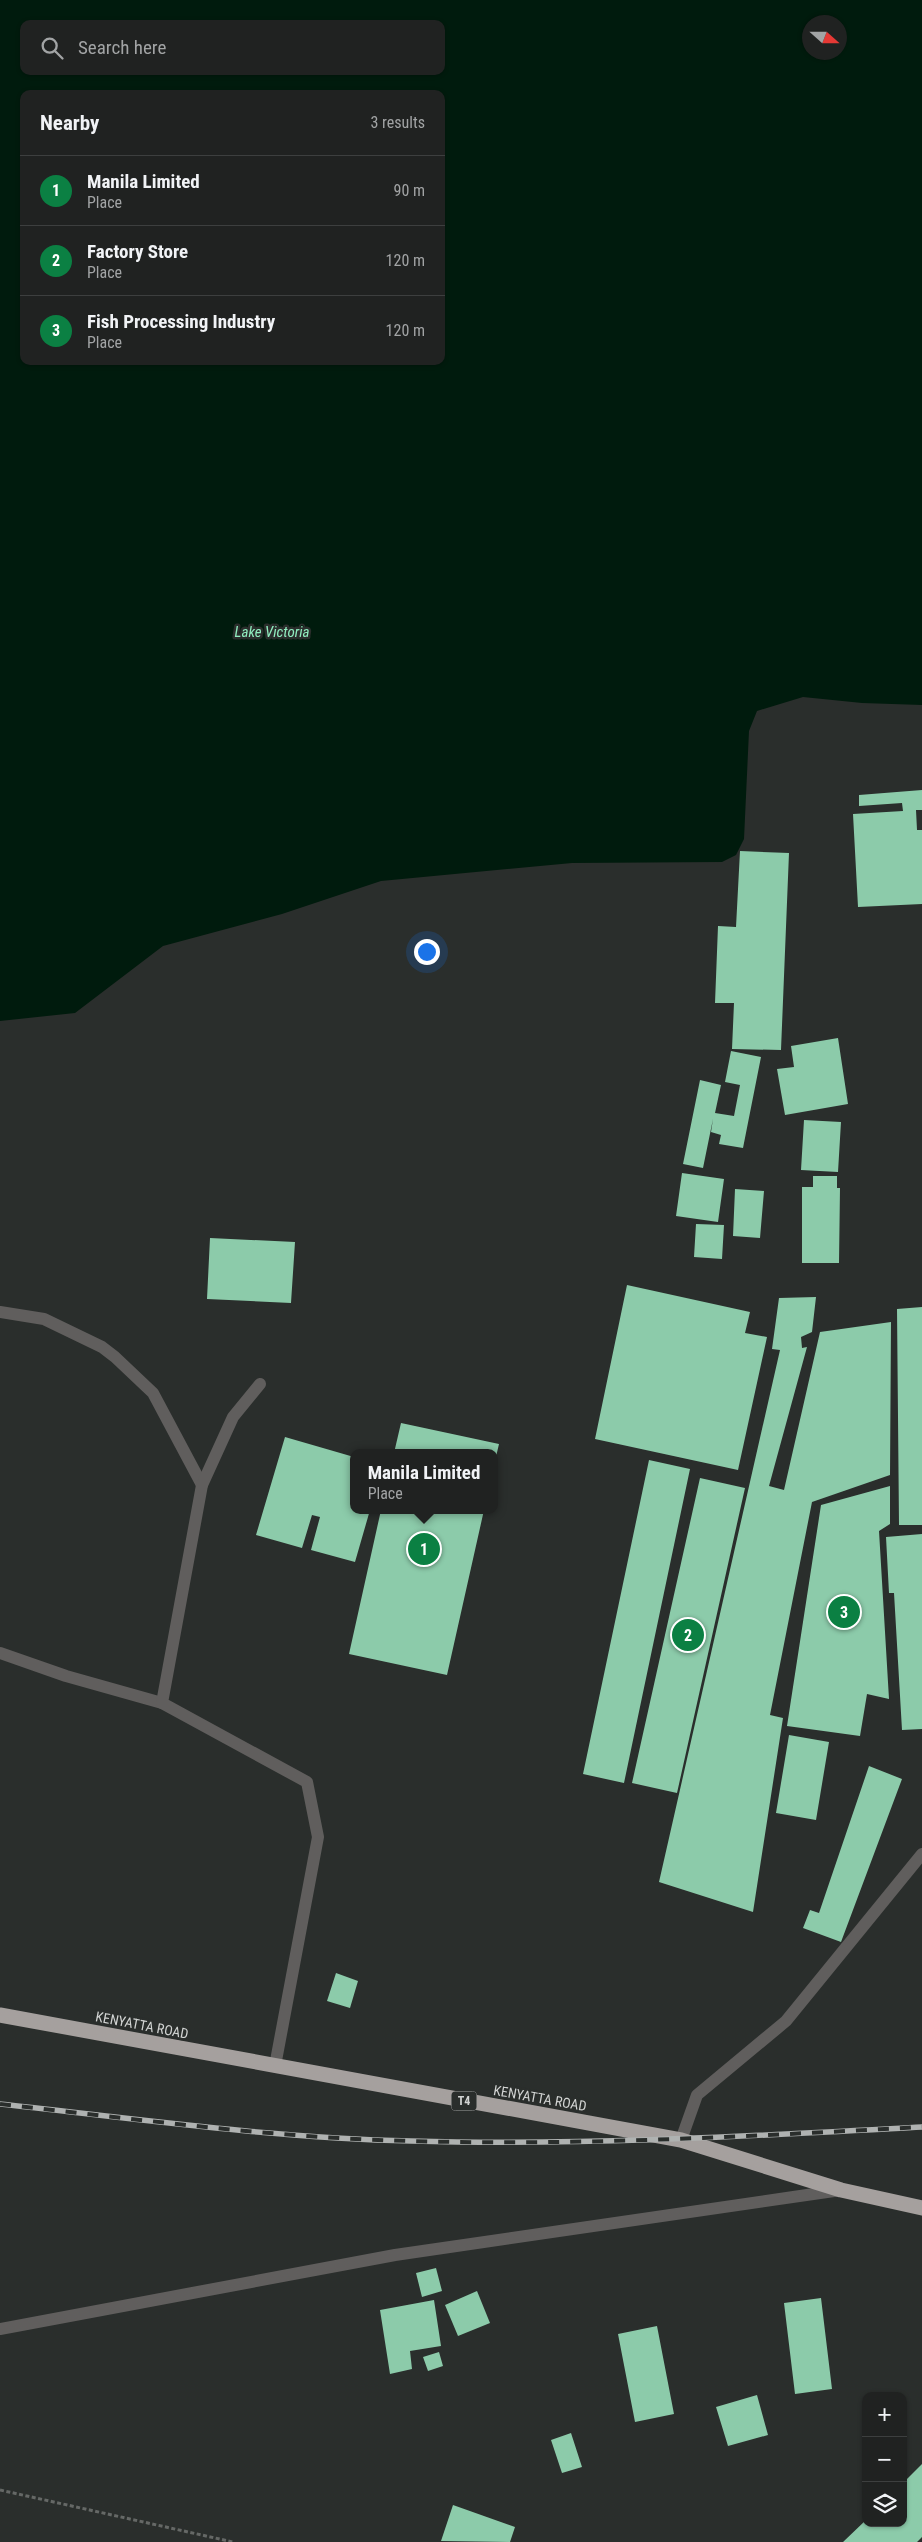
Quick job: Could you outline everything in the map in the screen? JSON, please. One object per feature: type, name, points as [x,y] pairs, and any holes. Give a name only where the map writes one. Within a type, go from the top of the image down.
[{"type":"highway","name":"KENYATTA ROAD","points":[[0,2015],[681,2140],[841,2190],[922,2208]]},
{"type":"street","points":[[0,1312],[44,1319],[102,1347],[115,1357],[153,1393],[202,1485]]},
{"type":"street","points":[[162,1703],[202,1485],[234,1417],[260,1384]]},
{"type":"street","points":[[0,1653],[66,1676],[162,1703],[307,1782],[318,1837],[275,2066]]},
{"type":"street","points":[[681,2140],[697,2095],[786,2021],[922,1854]]},
{"type":"street","points":[[0,2329],[395,2255],[841,2190]]},
{"type":"path","points":[[0,2490],[233,2542]]},
{"type":"water","name":"Lake Victoria","points":[[0,0],[922,0],[922,705],[862,703],[803,697],[757,711],[749,731],[744,839],[736,855],[722,862],[572,863],[381,881],[282,914],[163,946],[75,1013],[0,1021]]},
{"type":"building","points":[[922,790],[922,810],[916,810],[917,830],[922,830],[922,904],[858,907],[853,814],[903,811],[902,803],[859,806],[859,795]]},
{"type":"building","points":[[740,851],[789,853],[781,1050],[732,1049],[734,1003],[715,1003],[718,926],[736,927]]},
{"type":"building","points":[[838,1038],[848,1104],[785,1115],[777,1069],[794,1067],[791,1046]]},
{"type":"building","points":[[731,1051],[761,1057],[743,1148],[719,1144],[721,1135],[711,1132],[713,1119],[703,1168],[683,1164],[700,1080],[721,1085],[715,1113],[734,1116],[740,1085],[725,1082]]},
{"type":"building","points":[[804,1120],[841,1122],[838,1172],[801,1170]]},
{"type":"building","points":[[682,1173],[724,1179],[718,1222],[676,1216]]},
{"type":"building","points":[[813,1176],[837,1176],[837,1188],[840,1188],[839,1263],[802,1263],[802,1187],[813,1187]]},
{"type":"building","points":[[735,1189],[764,1191],[760,1238],[733,1236]]},
{"type":"building","points":[[696,1224],[724,1225],[722,1259],[694,1257]]},
{"type":"building","points":[[210,1238],[295,1242],[291,1303],[207,1299]]},
{"type":"building","points":[[627,1285],[750,1312],[745,1333],[767,1337],[738,1470],[595,1439]]},
{"type":"building","points":[[816,1297],[812,1332],[801,1337],[802,1348],[807,1347],[769,1486],[784,1490],[820,1332],[891,1322],[890,1475],[812,1502],[770,1715],[783,1718],[753,1912],[659,1882],[780,1350],[772,1349],[779,1298]]},
{"type":"building","points":[[922,1307],[922,1525],[899,1525],[897,1309]]},
{"type":"building","points":[[401,1423],[499,1444],[498,1449],[395,1449]]},
{"type":"building","points":[[285,1437],[350,1456],[350,1514],[369,1514],[355,1562],[311,1550],[320,1517],[312,1515],[302,1548],[256,1535]]},
{"type":"building","points":[[649,1460],[690,1469],[624,1783],[583,1774]]},
{"type":"building","points":[[700,1478],[745,1488],[677,1793],[632,1783]]},
{"type":"building","points":[[890,1486],[890,1524],[879,1531],[889,1699],[867,1694],[860,1736],[787,1726],[821,1505]]},
{"type":"building","points":[[380,1514],[483,1514],[447,1675],[349,1654]]},
{"type":"building","points":[[922,1534],[922,1729],[902,1730],[894,1593],[889,1593],[886,1537]]},
{"type":"building","points":[[789,1735],[829,1742],[816,1820],[776,1813]]},
{"type":"building","points":[[869,1766],[902,1779],[841,1942],[803,1928],[810,1910],[819,1913]]},
{"type":"building","points":[[336,1973],[358,1981],[350,2008],[327,2001]]},
{"type":"building","points":[[436,2268],[442,2291],[422,2297],[416,2273]]},
{"type":"building","points":[[477,2291],[490,2323],[458,2336],[445,2305]]},
{"type":"building","points":[[821,2298],[832,2389],[795,2394],[784,2303]]},
{"type":"building","points":[[434,2300],[441,2346],[410,2351],[412,2369],[390,2374],[380,2310]]},
{"type":"building","points":[[657,2326],[674,2414],[635,2422],[618,2334]]},
{"type":"building","points":[[439,2352],[443,2366],[428,2371],[423,2357]]},
{"type":"building","points":[[757,2395],[768,2435],[728,2446],[716,2407]]},
{"type":"building","points":[[571,2433],[582,2467],[562,2473],[551,2440]]},
{"type":"building","points":[[922,2464],[922,2537],[917,2542],[843,2542],[862,2524],[862,2527],[907,2527],[907,2479]]},
{"type":"building","points":[[453,2505],[515,2527],[510,2542],[441,2541]]},
{"type":"railway","points":[[0,2104],[257,2132],[411,2141],[603,2141],[731,2137],[922,2127]]},
{"type":"place","name":"Manila Limited","points":[[424,1549]]},
{"type":"place","name":"Fish Processing Industry","points":[[844,1612]]},
{"type":"place","name":"Factory Store","points":[[688,1635]]}]
